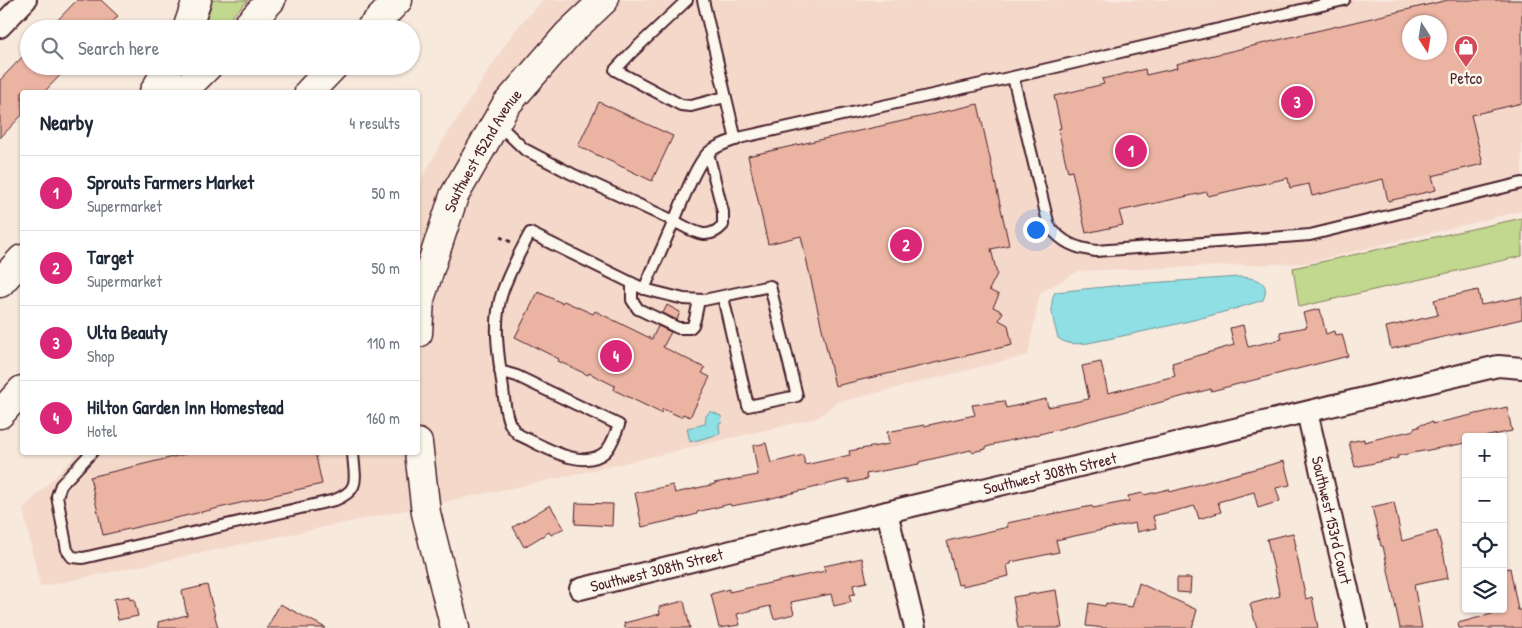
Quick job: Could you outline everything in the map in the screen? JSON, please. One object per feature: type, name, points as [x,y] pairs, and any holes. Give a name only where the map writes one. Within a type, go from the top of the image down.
[{"type":"main road","points":[[190,20],[196,0]]},
{"type":"main road","points":[[252,20],[271,0]]},
{"type":"main road","points":[[379,20],[398,0]]},
{"type":"main road","name":"Southwest 152nd Avenue","points":[[420,299],[454,196],[506,105],[568,34],[604,0]]},
{"type":"main road","points":[[155,90],[164,75]]},
{"type":"main road","points":[[184,90],[199,75]]},
{"type":"main road","points":[[311,90],[325,75]]},
{"type":"main road","points":[[0,282],[20,261]]},
{"type":"main road","points":[[0,414],[20,392]]},
{"type":"main road","points":[[419,455],[426,514],[455,628]]},
{"type":"street","points":[[0,26],[26,0]]},
{"type":"street","name":"Southwest 308th Street","points":[[580,588],[887,512],[1498,366],[1522,368]]},
{"type":"street","name":"Southwest 153rd Court","points":[[1307,412],[1357,628]]},
{"type":"street","points":[[887,512],[915,628]]},
{"type":"lane","points":[[687,0],[615,70],[681,105],[690,106],[725,97]]},
{"type":"lane","points":[[704,0],[736,140]]},
{"type":"lane","points":[[644,289],[699,165],[708,153],[725,143],[1344,0]]},
{"type":"lane","points":[[1013,77],[1049,226],[1058,236],[1077,248],[1096,251],[1310,235],[1522,183]]},
{"type":"lane","points":[[496,122],[524,149],[674,222],[706,234],[716,233],[723,225],[723,212],[708,153]]},
{"type":"lane","points":[[500,371],[517,376],[619,425],[606,452],[598,457],[587,460],[574,460],[519,435],[513,429],[508,419],[500,371],[497,330],[499,302],[506,281],[530,233],[644,289],[684,299],[699,300],[723,297],[770,286],[797,396],[748,406],[723,297]]},
{"type":"lane","points":[[632,283],[632,300],[638,309],[678,328],[690,328],[693,325],[699,300]]},
{"type":"lane","points":[[89,455],[61,485],[56,496],[67,550],[72,557],[83,558],[335,500],[348,495],[355,483],[353,455]]},
{"type":"path","points":[[500,237],[514,243]]},
{"type":"shaded area","points":[[543,0],[1522,0],[1522,211],[1307,263],[1079,271],[1040,293],[1028,355],[836,403],[817,418],[573,475],[40,587],[23,509],[76,455],[420,455],[420,186],[422,178],[442,142],[515,30]]},
{"type":"green space","points":[[206,0],[248,0],[229,20],[199,20]]},
{"type":"green space","points":[[1522,218],[1522,256],[1299,307],[1293,268]]},
{"type":"water","points":[[1240,277],[1256,279],[1263,284],[1265,293],[1263,300],[1198,319],[1088,343],[1076,344],[1061,340],[1058,338],[1053,321],[1052,303],[1055,292],[1133,284]]},
{"type":"water","points":[[710,411],[721,416],[722,423],[719,424],[720,434],[690,442],[687,428],[705,424],[706,416]]},
{"type":"building","points":[[77,0],[101,0],[118,16],[114,20],[58,20]]},
{"type":"building","points":[[1448,0],[1522,0],[1522,103],[1471,115],[1483,164],[1432,176],[1436,190],[1388,201],[1383,179],[1312,196],[1309,184],[1290,188],[1288,178],[1208,196],[1207,192],[1119,211],[1123,225],[1086,233],[1072,171],[1068,172],[1058,129],[1061,128],[1054,96],[1104,84],[1102,79],[1145,69],[1146,75],[1177,68],[1176,64]]},
{"type":"building","points":[[20,59],[20,75],[60,75],[46,90],[20,90],[20,117],[0,138],[0,80]]},
{"type":"building","points":[[599,102],[673,136],[652,181],[578,146]]},
{"type":"building","points":[[978,104],[1009,245],[991,249],[997,274],[989,290],[999,295],[993,307],[1003,312],[999,320],[1008,325],[1012,345],[835,386],[801,236],[768,244],[748,156]]},
{"type":"building","points":[[1478,290],[1481,305],[1522,297],[1522,319],[1391,349],[1386,327],[1438,315],[1434,300]]},
{"type":"building","points":[[538,292],[593,314],[595,311],[652,339],[658,326],[671,332],[663,347],[705,368],[702,373],[710,377],[690,417],[683,414],[681,417],[663,409],[661,413],[614,390],[615,386],[558,361],[559,359],[515,337]]},
{"type":"building","points":[[667,305],[680,312],[677,320],[663,313]]},
{"type":"building","points":[[1320,309],[1326,334],[1334,331],[1335,335],[1342,334],[1348,356],[994,444],[986,447],[986,449],[972,452],[971,450],[919,462],[919,464],[866,474],[867,479],[849,483],[849,479],[764,500],[731,506],[730,504],[642,527],[635,493],[673,485],[675,493],[714,483],[758,475],[753,446],[766,443],[771,463],[803,455],[805,465],[850,455],[849,451],[889,444],[887,432],[975,415],[972,405],[1004,401],[1006,408],[1046,399],[1048,407],[1089,399],[1082,366],[1101,362],[1108,393],[1175,376],[1172,363],[1234,345],[1230,328],[1243,325],[1248,347],[1282,339],[1280,332],[1307,327],[1303,313]]},
{"type":"building","points":[[1507,407],[1512,431],[1503,433],[1462,433],[1462,444],[1397,456],[1398,458],[1355,467],[1349,442],[1364,439],[1364,442],[1414,430],[1419,425],[1432,422],[1432,424]]},
{"type":"building","points":[[182,455],[316,455],[322,484],[103,535],[90,477]]},
{"type":"building","points":[[1284,461],[1290,485],[1276,488],[1280,501],[1258,508],[1254,492],[1218,502],[1221,512],[1199,519],[1195,506],[1153,516],[1156,528],[1137,532],[1135,523],[1056,540],[1059,552],[1011,562],[1011,564],[1007,565],[1009,576],[962,586],[962,584],[958,585],[947,541],[1008,527],[1007,523],[1092,506],[1093,508],[1129,501],[1128,496],[1143,493],[1144,495],[1169,489],[1170,492]]},
{"type":"building","points":[[1394,502],[1402,541],[1437,531],[1444,556],[1448,578],[1414,585],[1422,628],[1400,628],[1383,546],[1381,546],[1372,507]]},
{"type":"building","points":[[576,503],[613,504],[612,526],[575,524]]},
{"type":"building","points":[[550,505],[564,528],[551,535],[549,532],[524,547],[513,527]]},
{"type":"building","points":[[1293,533],[1306,599],[1312,597],[1318,628],[1257,628],[1250,604],[1280,596],[1267,539]]},
{"type":"building","points":[[862,558],[867,582],[853,585],[855,594],[849,595],[851,602],[834,606],[831,594],[791,602],[794,614],[774,619],[770,606],[737,614],[740,625],[719,628],[711,594],[729,589],[729,592],[825,571],[824,566]]},
{"type":"building","points":[[1507,568],[1510,568],[1518,610],[1522,610],[1522,628],[1459,628],[1458,623],[1496,613],[1507,613]]},
{"type":"building","points":[[1177,578],[1191,578],[1190,593],[1177,592]]},
{"type":"building","points":[[1139,583],[1197,610],[1192,628],[1105,628],[1086,626],[1089,603],[1105,606],[1106,603],[1132,607]]},
{"type":"building","points":[[207,585],[218,628],[159,628],[158,622],[187,615],[182,591]]},
{"type":"building","points":[[1056,590],[1062,628],[1018,628],[1013,597]]},
{"type":"building","points":[[129,596],[130,600],[134,599],[138,616],[118,620],[114,599]]},
{"type":"building","points":[[684,601],[690,628],[625,628],[624,623],[660,614],[659,607]]},
{"type":"building","points":[[280,604],[326,628],[267,628]]},
{"type":"place","name":"Petco","points":[[1466,68]]},
{"type":"place","name":"Ulta Beauty","points":[[1297,102]]},
{"type":"place","name":"Sprouts Farmers Market","points":[[1131,151]]},
{"type":"place","name":"Target","points":[[906,245]]},
{"type":"place","name":"Hilton Garden Inn Homestead","points":[[616,356]]}]
